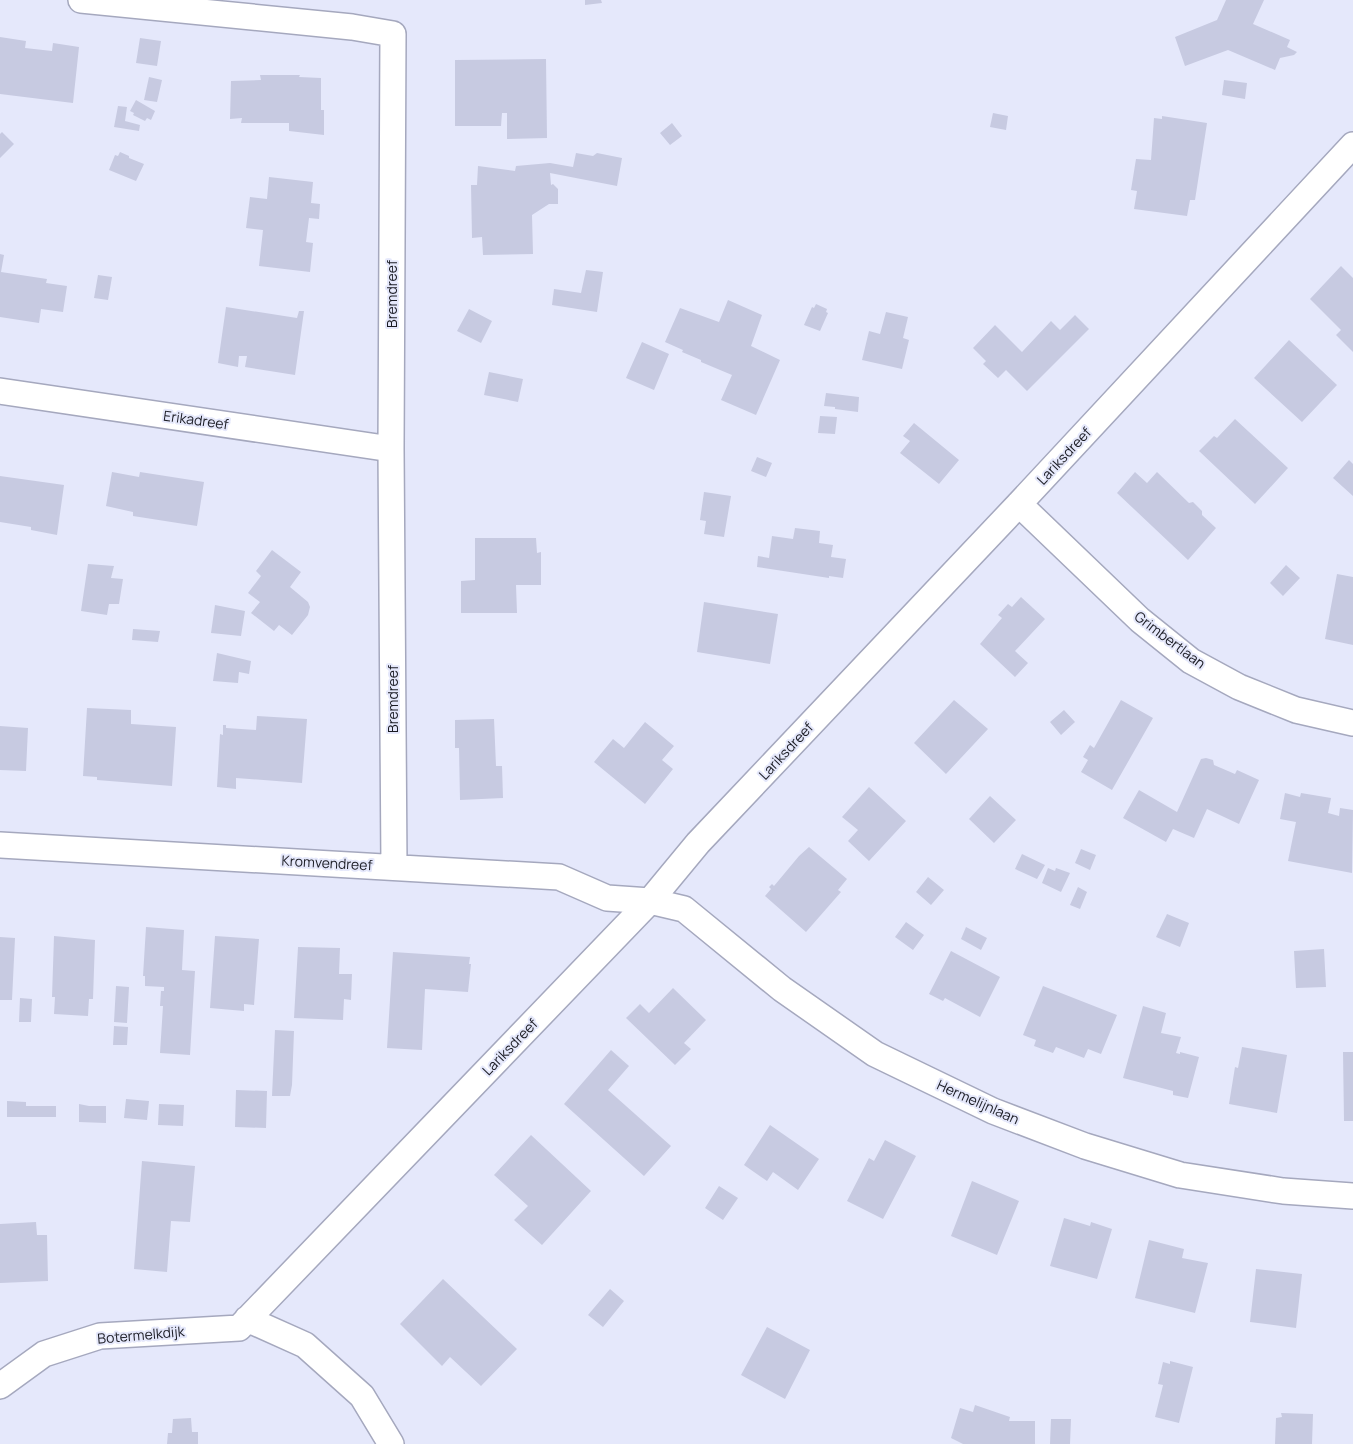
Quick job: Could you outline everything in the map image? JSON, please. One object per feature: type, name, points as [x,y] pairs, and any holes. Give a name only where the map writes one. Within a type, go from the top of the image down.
[{"type":"street","name":"Bremdreef","points":[[82,0],[352,27],[393,34],[391,449],[394,867]]},
{"type":"street","name":"Lariksdreef","points":[[204,1330],[240,1328],[272,1296],[650,901],[698,843],[1019,504],[1353,145]]},
{"type":"street","name":"Erikadreef","points":[[0,391],[391,449]]},
{"type":"street","name":"Grimbertlaan","points":[[1019,504],[1140,620],[1191,660],[1238,687],[1296,710],[1353,723]]},
{"type":"street","name":"Kromvendreef","points":[[0,845],[559,877],[607,898],[650,901]]},
{"type":"street","name":"Hermelijnlaan","points":[[650,901],[684,909],[782,989],[875,1054],[992,1111],[1085,1146],[1180,1175],[1284,1191],[1353,1196]]},
{"type":"street","points":[[247,1320],[305,1345],[362,1396],[391,1444]]},
{"type":"street","name":"Botermelkdijk","points":[[0,1386],[44,1354],[100,1336],[204,1330]]},
{"type":"building","points":[[585,0],[601,0],[602,3],[585,5]]},
{"type":"building","points":[[1226,0],[1264,0],[1253,24],[1290,40],[1287,47],[1297,52],[1294,55],[1280,58],[1275,70],[1228,50],[1185,66],[1175,37],[1217,20]]},
{"type":"building","points":[[0,37],[26,41],[25,48],[52,51],[53,43],[79,47],[73,103],[0,94]]},
{"type":"building","points":[[140,38],[161,41],[157,66],[136,63]]},
{"type":"building","points":[[546,59],[547,138],[507,139],[507,113],[502,113],[501,126],[455,126],[455,60]]},
{"type":"building","points":[[260,75],[300,75],[299,77],[321,78],[321,110],[324,110],[324,135],[289,131],[289,123],[241,123],[242,118],[230,119],[231,81],[261,80]]},
{"type":"building","points":[[149,77],[162,80],[157,102],[144,100]]},
{"type":"building","points":[[1224,80],[1247,83],[1245,99],[1222,95]]},
{"type":"building","points":[[136,100],[155,111],[151,120],[147,118],[145,121],[133,115],[134,113],[130,111]]},
{"type":"building","points":[[118,106],[127,107],[125,121],[140,125],[139,131],[114,127]]},
{"type":"building","points":[[993,113],[1008,116],[1006,130],[990,127]]},
{"type":"building","points":[[1162,116],[1207,123],[1195,200],[1190,200],[1187,216],[1134,209],[1137,191],[1131,190],[1136,159],[1151,160],[1154,118],[1162,119]]},
{"type":"building","points":[[672,123],[682,136],[670,145],[660,133]]},
{"type":"building","points":[[2,132],[14,144],[0,158],[0,134]]},
{"type":"building","points":[[120,152],[144,164],[136,181],[109,170],[115,155],[118,156]]},
{"type":"building","points":[[576,153],[593,156],[597,153],[622,158],[617,186],[550,173],[551,185],[553,184],[558,189],[558,204],[549,204],[532,215],[533,254],[483,255],[482,237],[472,238],[471,185],[477,185],[478,166],[515,171],[516,166],[550,163],[573,167]]},
{"type":"building","points":[[269,177],[313,182],[311,203],[320,204],[319,219],[309,218],[306,242],[313,243],[310,272],[259,266],[263,230],[246,228],[250,197],[267,199]]},
{"type":"building","points":[[0,254],[4,255],[1,272],[47,279],[46,283],[67,286],[63,312],[41,309],[39,323],[0,317]]},
{"type":"building","points":[[1341,266],[1353,278],[1353,352],[1336,335],[1341,330],[1310,299]]},
{"type":"building","points":[[586,270],[603,272],[597,312],[552,305],[554,289],[581,293]]},
{"type":"building","points":[[98,275],[112,277],[108,300],[94,298]]},
{"type":"building","points":[[728,300],[762,315],[751,346],[780,360],[756,415],[721,400],[732,375],[701,362],[701,360],[682,352],[683,350],[665,342],[680,308],[719,322]]},
{"type":"building","points":[[816,304],[827,309],[826,312],[828,313],[820,331],[804,325],[812,307],[814,308]]},
{"type":"building","points":[[226,307],[297,318],[299,311],[304,311],[295,375],[245,367],[247,356],[239,356],[238,367],[218,363]]},
{"type":"building","points":[[469,309],[492,321],[481,343],[457,331]]},
{"type":"building","points":[[886,312],[908,317],[903,338],[909,340],[902,369],[862,360],[869,331],[880,334]]},
{"type":"building","points":[[1075,315],[1089,329],[1027,391],[1006,370],[998,378],[983,364],[986,361],[973,348],[995,325],[1022,352],[1051,321],[1060,330]]},
{"type":"building","points":[[1289,340],[1337,385],[1302,422],[1254,378]]},
{"type":"building","points":[[642,342],[669,354],[654,390],[626,378]]},
{"type":"building","points":[[489,372],[523,379],[518,402],[484,395]]},
{"type":"building","points":[[826,393],[859,397],[858,412],[824,406]]},
{"type":"building","points":[[820,416],[837,417],[835,434],[818,433]]},
{"type":"building","points":[[1235,419],[1288,468],[1255,504],[1199,451],[1214,436],[1217,438]]},
{"type":"building","points":[[914,423],[959,460],[939,484],[900,453],[910,441],[903,436]]},
{"type":"building","points":[[757,457],[772,463],[766,477],[751,471]]},
{"type":"building","points":[[1349,460],[1353,464],[1353,496],[1333,478]]},
{"type":"building","points":[[112,472],[139,477],[140,472],[204,482],[197,526],[133,516],[133,512],[106,506]]},
{"type":"building","points":[[1135,472],[1147,483],[1157,472],[1189,503],[1193,502],[1202,511],[1202,515],[1216,528],[1188,560],[1117,493]]},
{"type":"building","points":[[0,476],[64,485],[57,535],[31,530],[31,527],[0,522]]},
{"type":"building","points":[[704,492],[731,496],[724,537],[704,534],[706,521],[700,520]]},
{"type":"building","points":[[795,528],[820,531],[819,543],[833,545],[831,557],[846,559],[843,578],[829,576],[829,578],[757,567],[758,556],[769,558],[772,536],[793,539]]},
{"type":"building","points":[[475,538],[536,538],[537,553],[541,552],[541,585],[516,585],[517,613],[461,613],[461,581],[475,580]]},
{"type":"building","points":[[272,550],[301,572],[290,587],[308,602],[310,607],[308,615],[292,635],[279,625],[274,631],[251,613],[260,602],[248,593],[261,576],[256,571]]},
{"type":"building","points":[[88,564],[114,566],[111,578],[123,579],[119,604],[109,604],[107,615],[81,611]]},
{"type":"building","points":[[1286,565],[1300,578],[1283,596],[1270,583]]},
{"type":"building","points":[[1337,574],[1353,577],[1353,645],[1325,639]]},
{"type":"building","points":[[1021,597],[1045,619],[1015,651],[1028,663],[1015,677],[980,644],[1002,618],[998,615],[1008,604],[1012,607]]},
{"type":"building","points":[[704,602],[778,614],[770,664],[697,652]]},
{"type":"building","points":[[215,605],[245,611],[241,636],[211,633]]},
{"type":"building","points":[[133,629],[160,631],[158,642],[132,640]]},
{"type":"building","points":[[217,653],[251,661],[249,674],[239,672],[238,683],[213,681]]},
{"type":"building","points":[[954,700],[988,729],[946,774],[914,743]]},
{"type":"building","points":[[1121,700],[1153,718],[1112,790],[1081,772],[1088,760],[1083,757],[1090,745],[1094,748]]},
{"type":"building","points":[[87,708],[131,710],[131,724],[176,727],[172,786],[97,780],[97,777],[83,776]]},
{"type":"building","points":[[1064,710],[1075,722],[1061,735],[1050,722]]},
{"type":"building","points":[[257,716],[307,719],[302,783],[236,778],[236,789],[217,787],[220,734],[223,735],[223,725],[226,725],[226,728],[256,730]]},
{"type":"building","points":[[494,719],[496,766],[502,766],[503,798],[460,800],[459,748],[455,748],[455,720]]},
{"type":"building","points":[[645,722],[674,746],[662,760],[673,769],[645,804],[594,762],[613,739],[624,748]]},
{"type":"building","points":[[0,726],[28,728],[26,771],[0,770]]},
{"type":"building","points":[[1201,759],[1213,760],[1214,765],[1235,774],[1237,770],[1259,780],[1239,824],[1207,809],[1194,838],[1173,829],[1166,842],[1123,818],[1139,790],[1177,812]]},
{"type":"building","points":[[869,787],[906,821],[869,861],[848,841],[858,830],[842,817]]},
{"type":"building","points":[[1285,793],[1300,797],[1301,793],[1331,798],[1328,813],[1339,816],[1340,808],[1353,810],[1352,873],[1288,861],[1296,822],[1280,819]]},
{"type":"building","points":[[990,796],[1016,820],[994,843],[969,819]]},
{"type":"building","points":[[809,847],[847,879],[838,890],[841,892],[806,932],[765,896],[771,889],[769,887],[772,884],[774,886]]},
{"type":"building","points":[[1081,849],[1096,855],[1090,870],[1075,863]]},
{"type":"building","points":[[1022,854],[1045,865],[1037,879],[1015,869]]},
{"type":"building","points":[[1048,868],[1055,871],[1056,868],[1070,873],[1061,892],[1042,883]]},
{"type":"building","points":[[928,877],[944,890],[931,905],[916,892]]},
{"type":"building","points":[[1078,887],[1087,892],[1080,909],[1070,905]]},
{"type":"building","points":[[1167,914],[1189,923],[1180,947],[1156,937]]},
{"type":"building","points":[[906,922],[924,935],[913,950],[895,937]]},
{"type":"building","points":[[146,927],[184,930],[182,970],[195,971],[190,1055],[160,1053],[163,1006],[160,1006],[161,991],[164,991],[164,987],[145,986],[145,976],[143,976]]},
{"type":"building","points":[[966,927],[987,938],[981,950],[961,939]]},
{"type":"building","points":[[54,936],[95,940],[93,999],[89,999],[88,1016],[54,1014],[55,997],[52,997]]},
{"type":"building","points":[[215,936],[259,939],[254,1005],[244,1004],[244,1011],[210,1008]]},
{"type":"building","points":[[0,937],[15,938],[12,1000],[0,1000]]},
{"type":"building","points":[[298,947],[340,948],[339,974],[352,974],[351,1000],[344,999],[343,1020],[294,1018]]},
{"type":"building","points":[[1324,949],[1326,987],[1296,988],[1294,951]]},
{"type":"building","points":[[951,951],[1000,977],[980,1017],[945,998],[943,1001],[929,994]]},
{"type":"building","points":[[393,952],[470,957],[468,992],[425,989],[422,1050],[387,1048]]},
{"type":"building","points":[[116,986],[129,987],[127,1023],[114,1022]]},
{"type":"building","points":[[1043,986],[1117,1015],[1101,1054],[1088,1049],[1084,1058],[1056,1047],[1053,1053],[1034,1046],[1036,1040],[1023,1035]]},
{"type":"building","points":[[673,988],[706,1020],[684,1043],[691,1049],[675,1065],[626,1018],[640,1004],[649,1013]]},
{"type":"building","points":[[20,998],[32,999],[31,1022],[19,1022]]},
{"type":"building","points":[[1143,1006],[1166,1013],[1161,1033],[1181,1037],[1176,1053],[1180,1054],[1180,1052],[1199,1057],[1188,1098],[1173,1095],[1173,1091],[1123,1078]]},
{"type":"building","points":[[114,1026],[128,1027],[127,1045],[113,1045]]},
{"type":"building","points":[[275,1030],[294,1031],[290,1096],[272,1096]]},
{"type":"building","points":[[1242,1047],[1287,1055],[1277,1113],[1229,1104],[1235,1067],[1238,1068]]},
{"type":"building","points":[[611,1050],[629,1066],[608,1090],[671,1146],[644,1176],[564,1104]]},
{"type":"building","points":[[1343,1052],[1353,1052],[1353,1121],[1344,1121]]},
{"type":"building","points":[[236,1090],[267,1091],[266,1128],[235,1127]]},
{"type":"building","points":[[126,1099],[149,1101],[147,1120],[124,1118]]},
{"type":"building","points":[[7,1101],[26,1102],[26,1106],[56,1106],[56,1117],[7,1117]]},
{"type":"building","points":[[79,1104],[106,1106],[106,1123],[79,1122]]},
{"type":"building","points":[[159,1104],[184,1105],[183,1126],[158,1125]]},
{"type":"building","points":[[770,1125],[819,1159],[798,1190],[773,1172],[767,1181],[744,1165]]},
{"type":"building","points":[[531,1135],[591,1191],[542,1245],[514,1220],[528,1206],[494,1175]]},
{"type":"building","points":[[885,1140],[916,1156],[883,1219],[847,1201],[869,1158],[874,1161]]},
{"type":"building","points":[[142,1161],[195,1166],[190,1222],[171,1221],[167,1272],[134,1269]]},
{"type":"building","points":[[972,1181],[1019,1201],[997,1255],[951,1236]]},
{"type":"building","points":[[719,1186],[738,1198],[723,1220],[705,1208]]},
{"type":"building","points":[[1064,1218],[1090,1226],[1091,1222],[1112,1229],[1097,1279],[1050,1266]]},
{"type":"building","points":[[36,1222],[37,1235],[47,1235],[48,1281],[0,1283],[0,1224]]},
{"type":"building","points":[[1149,1240],[1184,1249],[1182,1258],[1208,1263],[1195,1313],[1135,1298]]},
{"type":"building","points":[[1256,1269],[1302,1274],[1296,1328],[1250,1322]]},
{"type":"building","points":[[443,1279],[517,1349],[481,1386],[450,1357],[442,1366],[400,1324]]},
{"type":"building","points":[[610,1289],[624,1301],[603,1327],[588,1315]]},
{"type":"building","points":[[767,1327],[810,1350],[785,1399],[741,1375]]},
{"type":"building","points":[[1170,1361],[1193,1367],[1179,1423],[1155,1417],[1163,1385],[1158,1384],[1163,1362],[1170,1364]]},
{"type":"building","points":[[975,1405],[1010,1417],[1009,1421],[1035,1421],[1035,1444],[963,1444],[951,1438],[960,1408],[973,1412]]},
{"type":"building","points":[[1281,1413],[1313,1414],[1312,1444],[1275,1444],[1276,1418],[1282,1417]]},
{"type":"building","points":[[191,1418],[192,1432],[198,1432],[198,1444],[167,1444],[168,1433],[172,1433],[173,1419]]},
{"type":"building","points":[[1051,1419],[1071,1419],[1070,1444],[1050,1444]]}]
